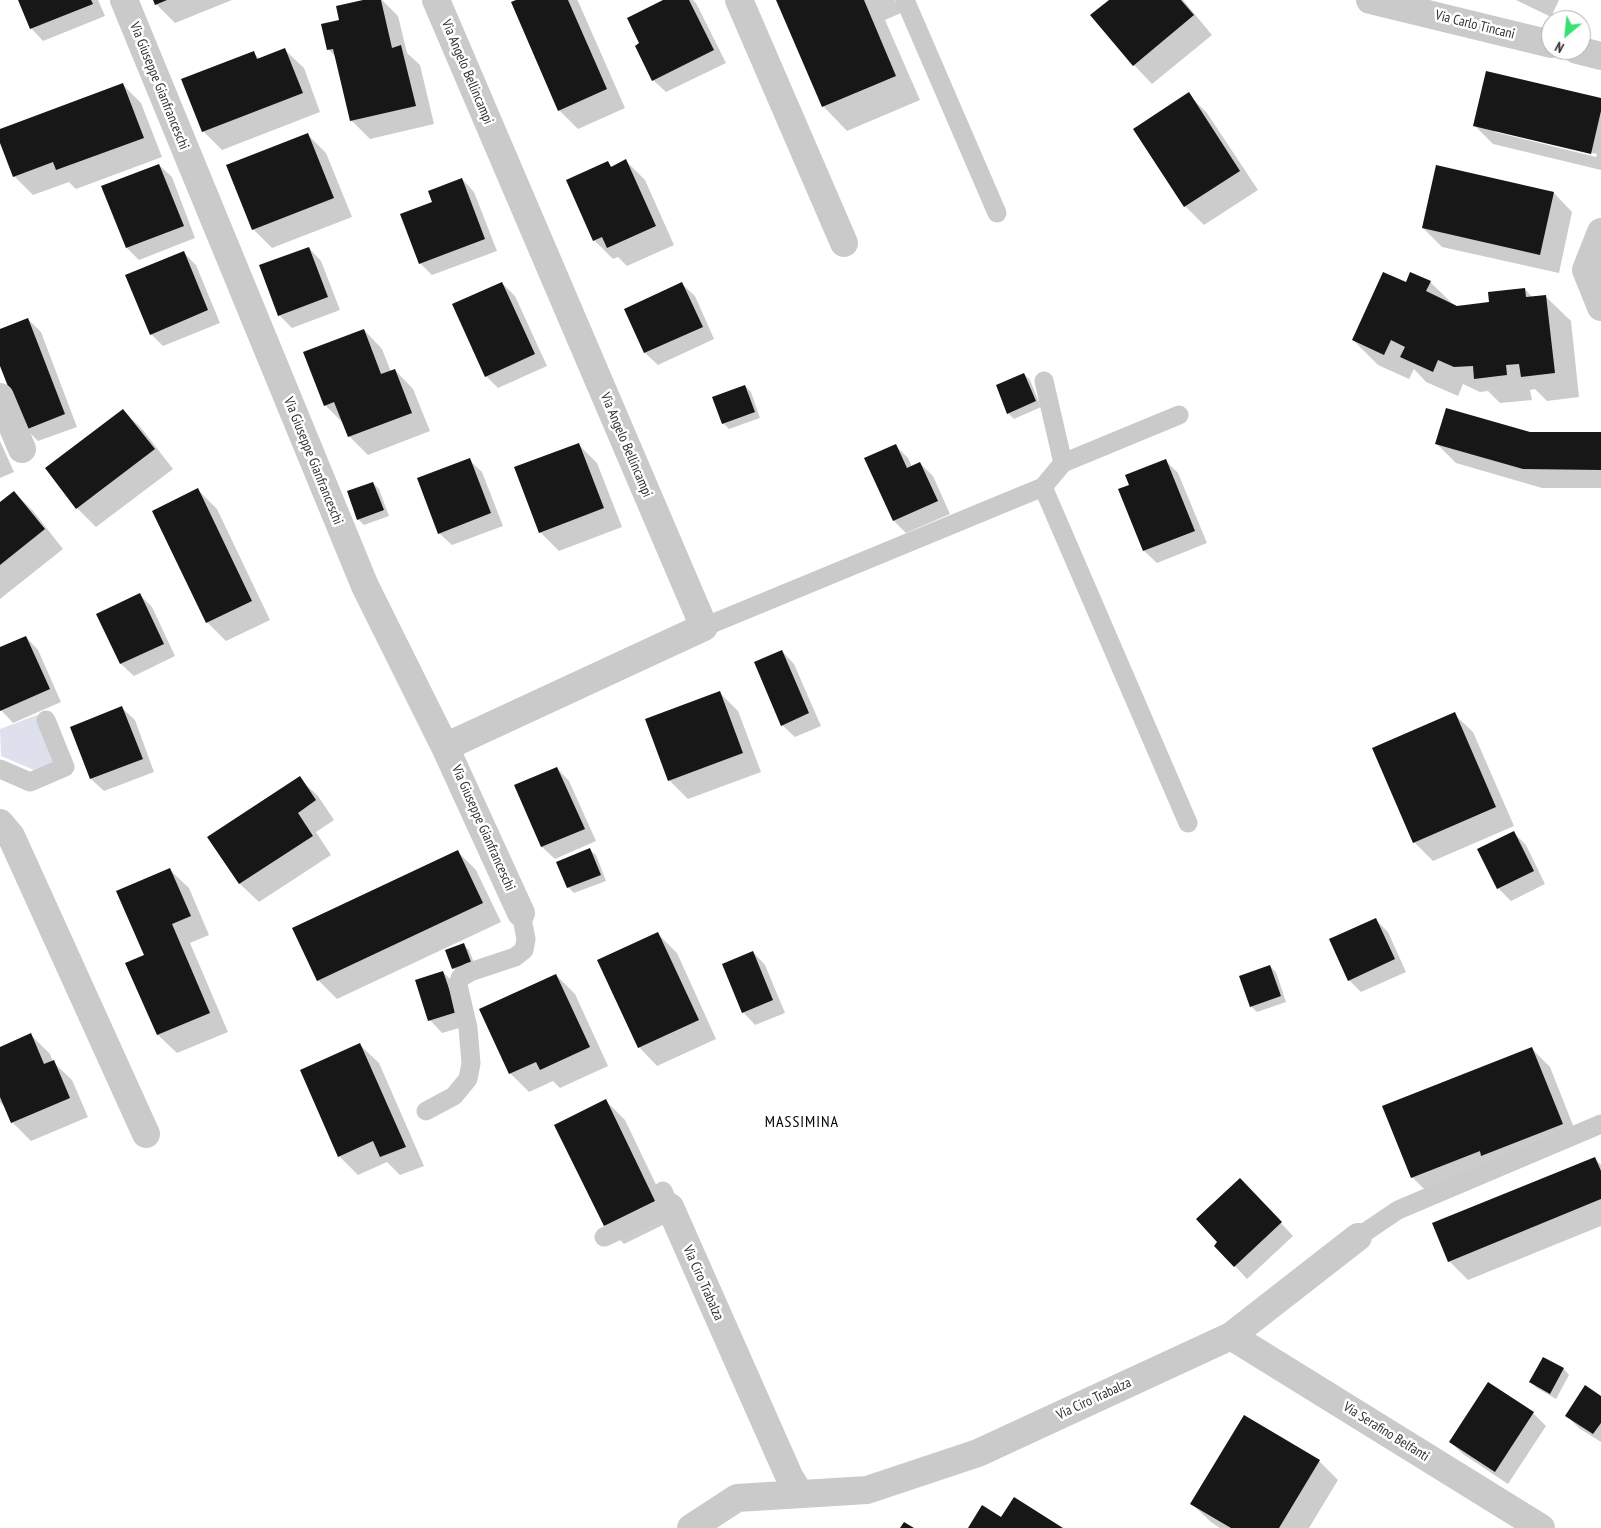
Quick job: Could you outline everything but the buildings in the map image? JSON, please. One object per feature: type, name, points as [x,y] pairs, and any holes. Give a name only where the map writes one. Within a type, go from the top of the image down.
[{"type":"street","name":"Via Giuseppe Gianfranceschi","points":[[124,0],[365,586],[446,746],[521,913]]},
{"type":"street","name":"Via Angelo Bellincampi","points":[[436,0],[704,628]]},
{"type":"street","points":[[739,0],[844,243]]},
{"type":"street","name":"Via Carlo Tincani","points":[[1370,0],[1541,42]]},
{"type":"street","points":[[1601,232],[1586,270],[1601,307]]},
{"type":"street","points":[[0,397],[22,449]]},
{"type":"street","points":[[446,746],[704,628]]},
{"type":"street","points":[[0,823],[11,836],[146,1134]]},
{"type":"street","name":"Via Ciro Trabalza","points":[[666,1199],[789,1476],[800,1494]]},
{"type":"street","name":"Via Ciro Trabalza","points":[[690,1528],[737,1498],[867,1490],[978,1453],[1231,1336],[1358,1237]]},
{"type":"street","name":"Via Serafino Belfanti","points":[[1231,1336],[1541,1528]]},
{"type":"lane","points":[[905,0],[997,213]]},
{"type":"lane","points":[[1044,381],[1063,463]]},
{"type":"lane","points":[[704,628],[1044,487],[1063,463],[1179,415]]},
{"type":"lane","points":[[1044,487],[1188,822]]},
{"type":"lane","points":[[0,769],[30,782],[65,767],[46,720]]},
{"type":"lane","points":[[426,1111],[454,1096],[468,1079],[472,1063],[468,1028],[458,985],[460,978],[470,972],[515,957],[524,950],[526,939],[521,913]]},
{"type":"lane","points":[[1358,1237],[1398,1210],[1601,1124]]},
{"type":"lane","points":[[604,1237],[666,1199]]},
{"type":"shaded area","points":[[37,715],[54,762],[34,770],[1,756],[0,729]]},
{"type":"district","name":"MASSIMINA","points":[[802,1122]]}]
